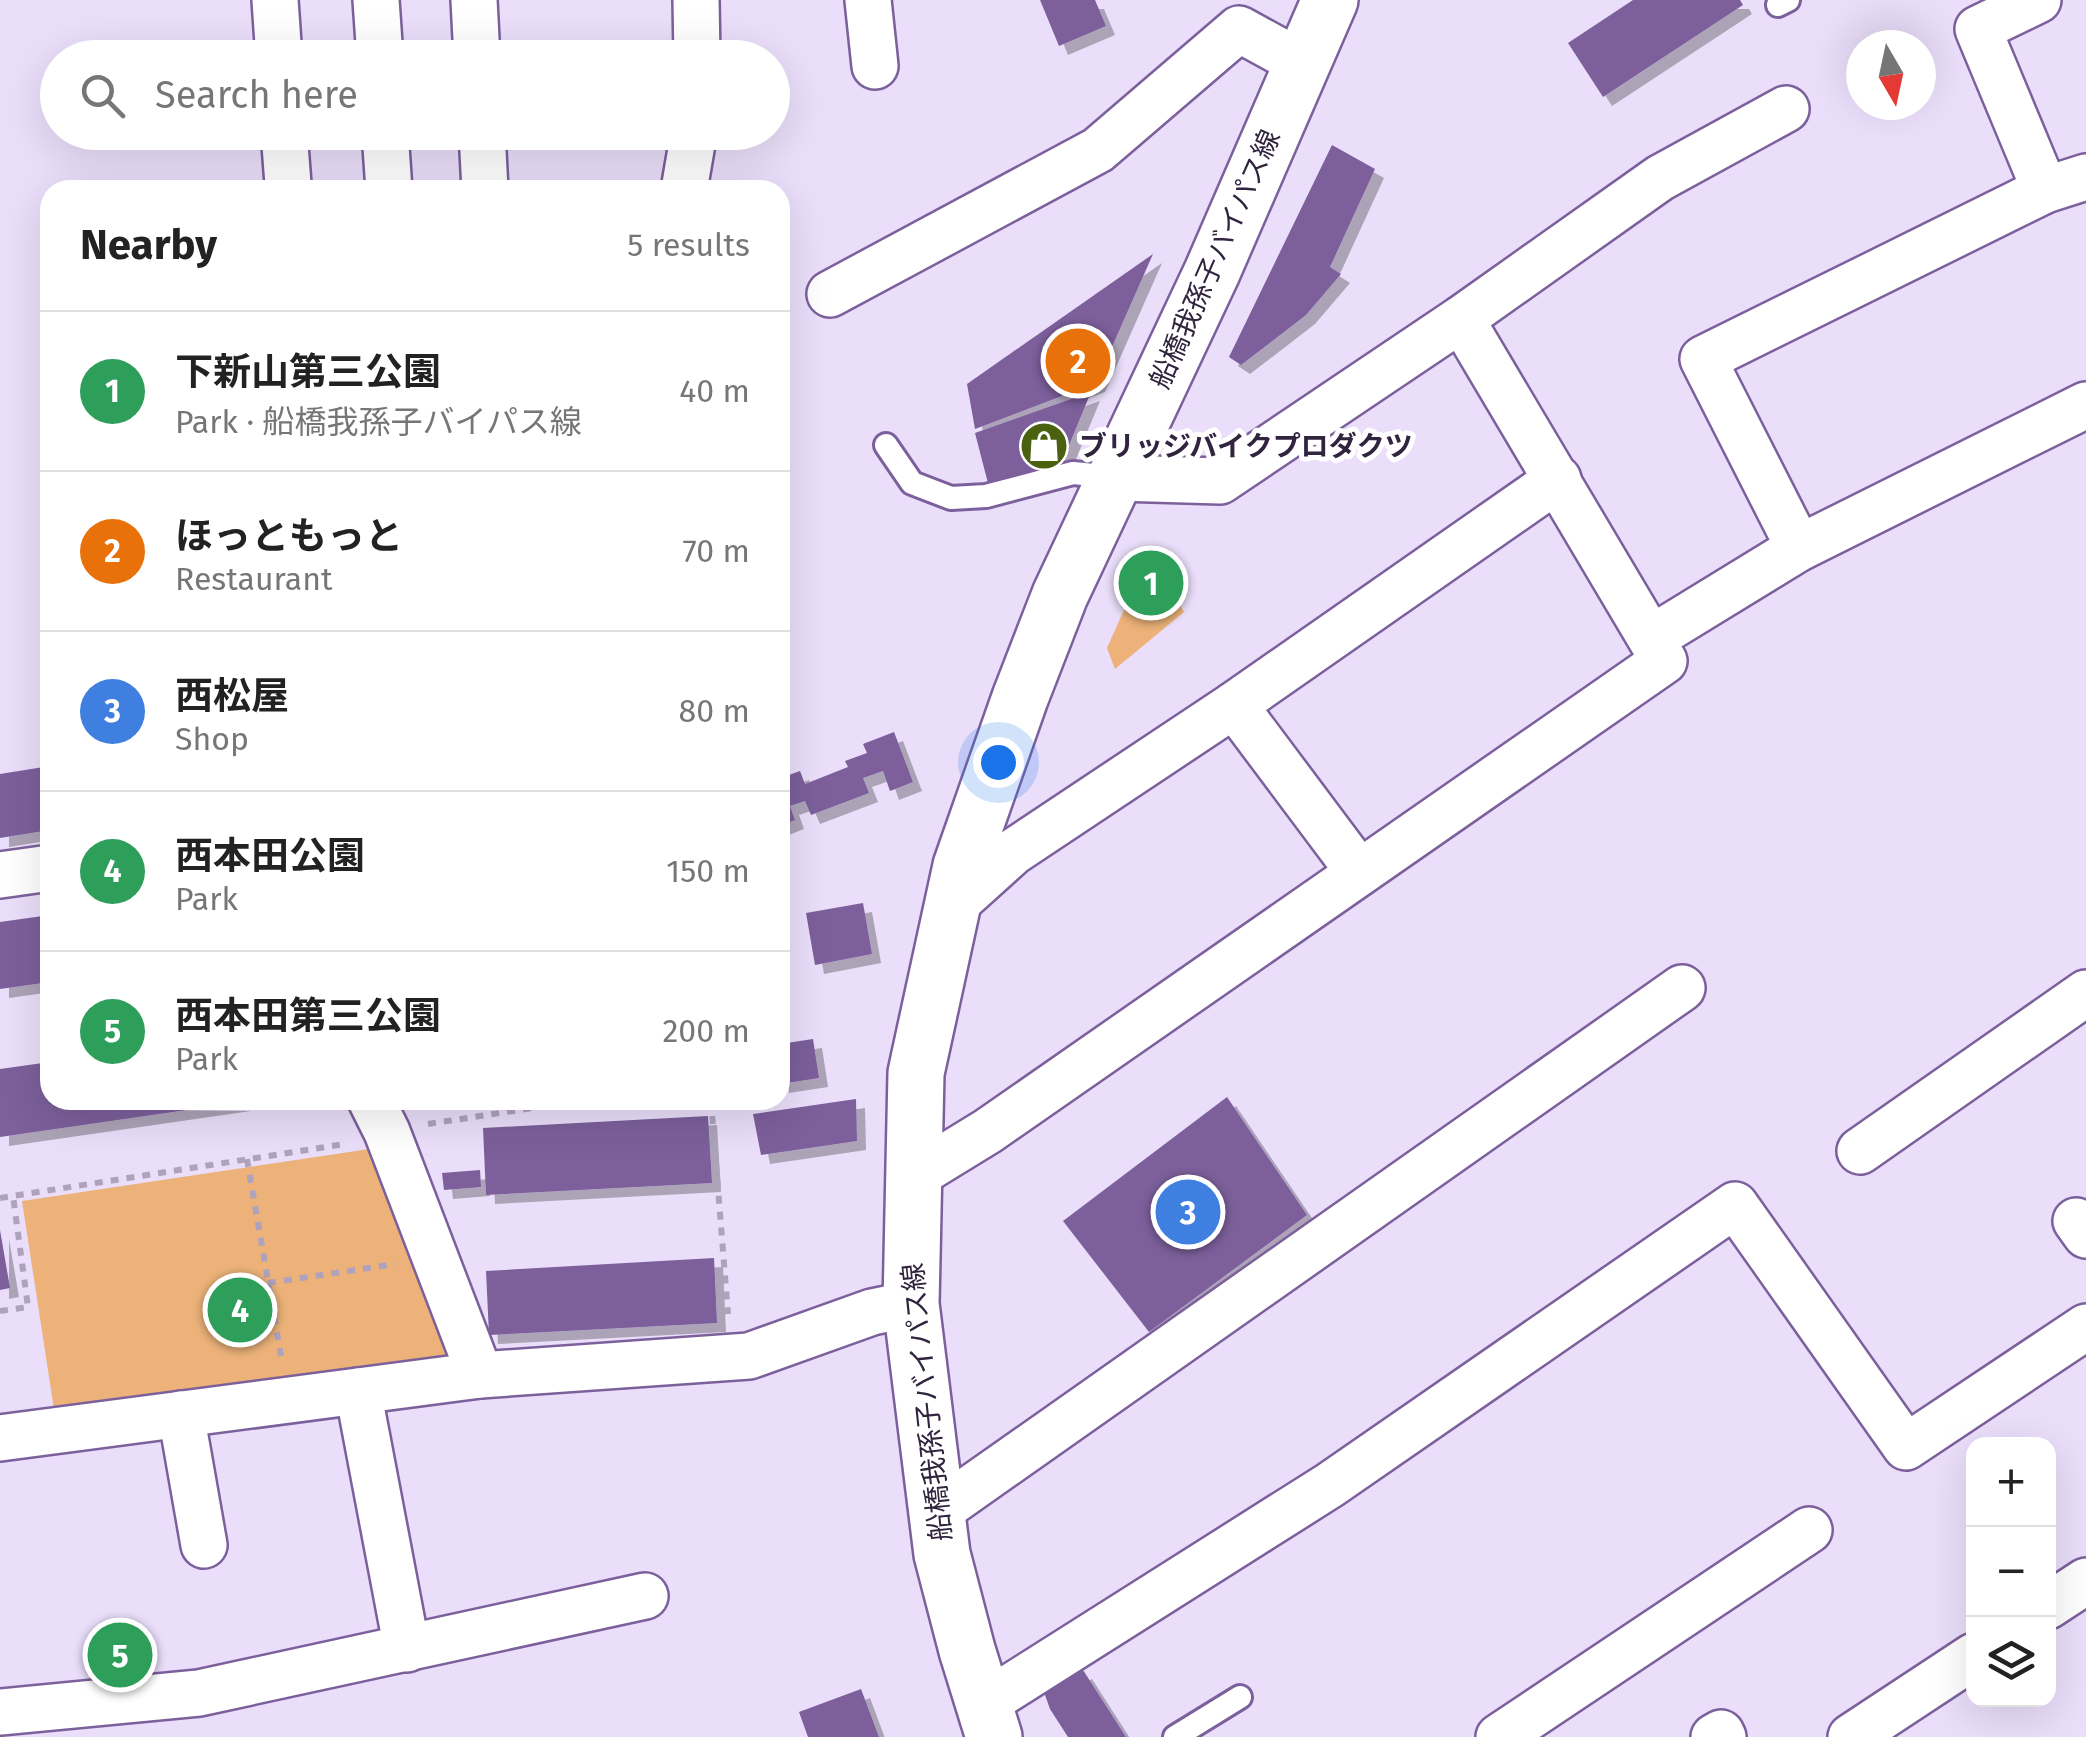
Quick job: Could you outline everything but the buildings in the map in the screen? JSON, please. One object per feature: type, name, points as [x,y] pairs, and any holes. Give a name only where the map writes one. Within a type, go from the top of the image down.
[{"type":"street","points":[[275,0],[278,40]]},
{"type":"street","points":[[376,0],[379,40]]},
{"type":"street","points":[[474,0],[476,40]]},
{"type":"street","points":[[696,0],[697,40]]},
{"type":"street","points":[[868,0],[875,66]]},
{"type":"street","name":"船橋我孫子バイパス線","points":[[989,1720],[942,1554],[911,1304],[916,1073],[961,866],[1020,698],[1060,595],[1212,272],[1330,0]]},
{"type":"street","points":[[1798,548],[1703,359],[2066,184],[1978,29],[2038,0]]},
{"type":"street","points":[[830,294],[1098,150],[1239,29],[1301,63]]},
{"type":"street","points":[[1118,478],[1220,481],[1461,319],[1660,178],[1786,109]]},
{"type":"street","points":[[285,150],[288,180]]},
{"type":"street","points":[[386,150],[388,180]]},
{"type":"street","points":[[483,150],[484,180]]},
{"type":"street","points":[[686,180],[691,150]]},
{"type":"street","points":[[913,1178],[988,1131],[1664,661],[1461,319]]},
{"type":"street","points":[[1652,638],[1798,548],[2086,405]]},
{"type":"street","points":[[952,907],[1013,852],[1234,705],[1558,479]]},
{"type":"street","points":[[1234,705],[1359,872]]},
{"type":"street","points":[[0,874],[40,869]]},
{"type":"street","points":[[936,1513],[1682,988]]},
{"type":"street","points":[[1860,1150],[2086,993]]},
{"type":"street","points":[[376,1110],[480,1375]]},
{"type":"street","points":[[989,1720],[1736,1205],[1906,1447],[2086,1328]]},
{"type":"street","points":[[0,1438],[480,1375],[748,1356],[872,1312],[911,1304]]},
{"type":"street","points":[[358,1391],[407,1649]]},
{"type":"street","points":[[181,1414],[204,1545]]},
{"type":"street","points":[[1499,1737],[1810,1530]]},
{"type":"street","points":[[2056,1601],[2086,1581]]},
{"type":"street","points":[[0,1712],[200,1693],[645,1595]]},
{"type":"street","points":[[1851,1737],[1966,1661]]},
{"type":"street","points":[[1714,1737],[1720,1733],[1723,1737]]},
{"type":"lane","points":[[886,445],[912,483],[951,498],[986,496],[1073,473],[1118,478]]},
{"type":"lane","points":[[1175,1737],[1240,1697]]},
{"type":"path","points":[[412,1127],[520,1110]]},
{"type":"path","points":[[713,1110],[729,1322]]},
{"type":"path","points":[[0,1198],[349,1143]]},
{"type":"path","points":[[247,1159],[283,1370]]},
{"type":"path","points":[[0,1312],[28,1306],[13,1196]]},
{"type":"path","points":[[268,1283],[435,1258]]},
{"type":"shaded area","points":[[1149,554],[1184,612],[1115,669],[1107,648]]},
{"type":"shaded area","points":[[376,1148],[458,1359],[55,1416],[22,1201]]},
{"type":"shaded area","points":[[144,1627],[152,1682],[114,1688],[111,1674],[95,1677],[88,1637]]},
{"type":"place","name":"ほっともっと","points":[[1078,361]]},
{"type":"place","name":"ブリッジバイクプロダクツ","points":[[1044,446]]},
{"type":"place","name":"下新山第三公園","points":[[1151,583]]},
{"type":"place","name":"西松屋","points":[[1188,1212]]},
{"type":"place","name":"西本田公園","points":[[240,1310]]},
{"type":"place","name":"西本田第三公園","points":[[120,1655]]}]
